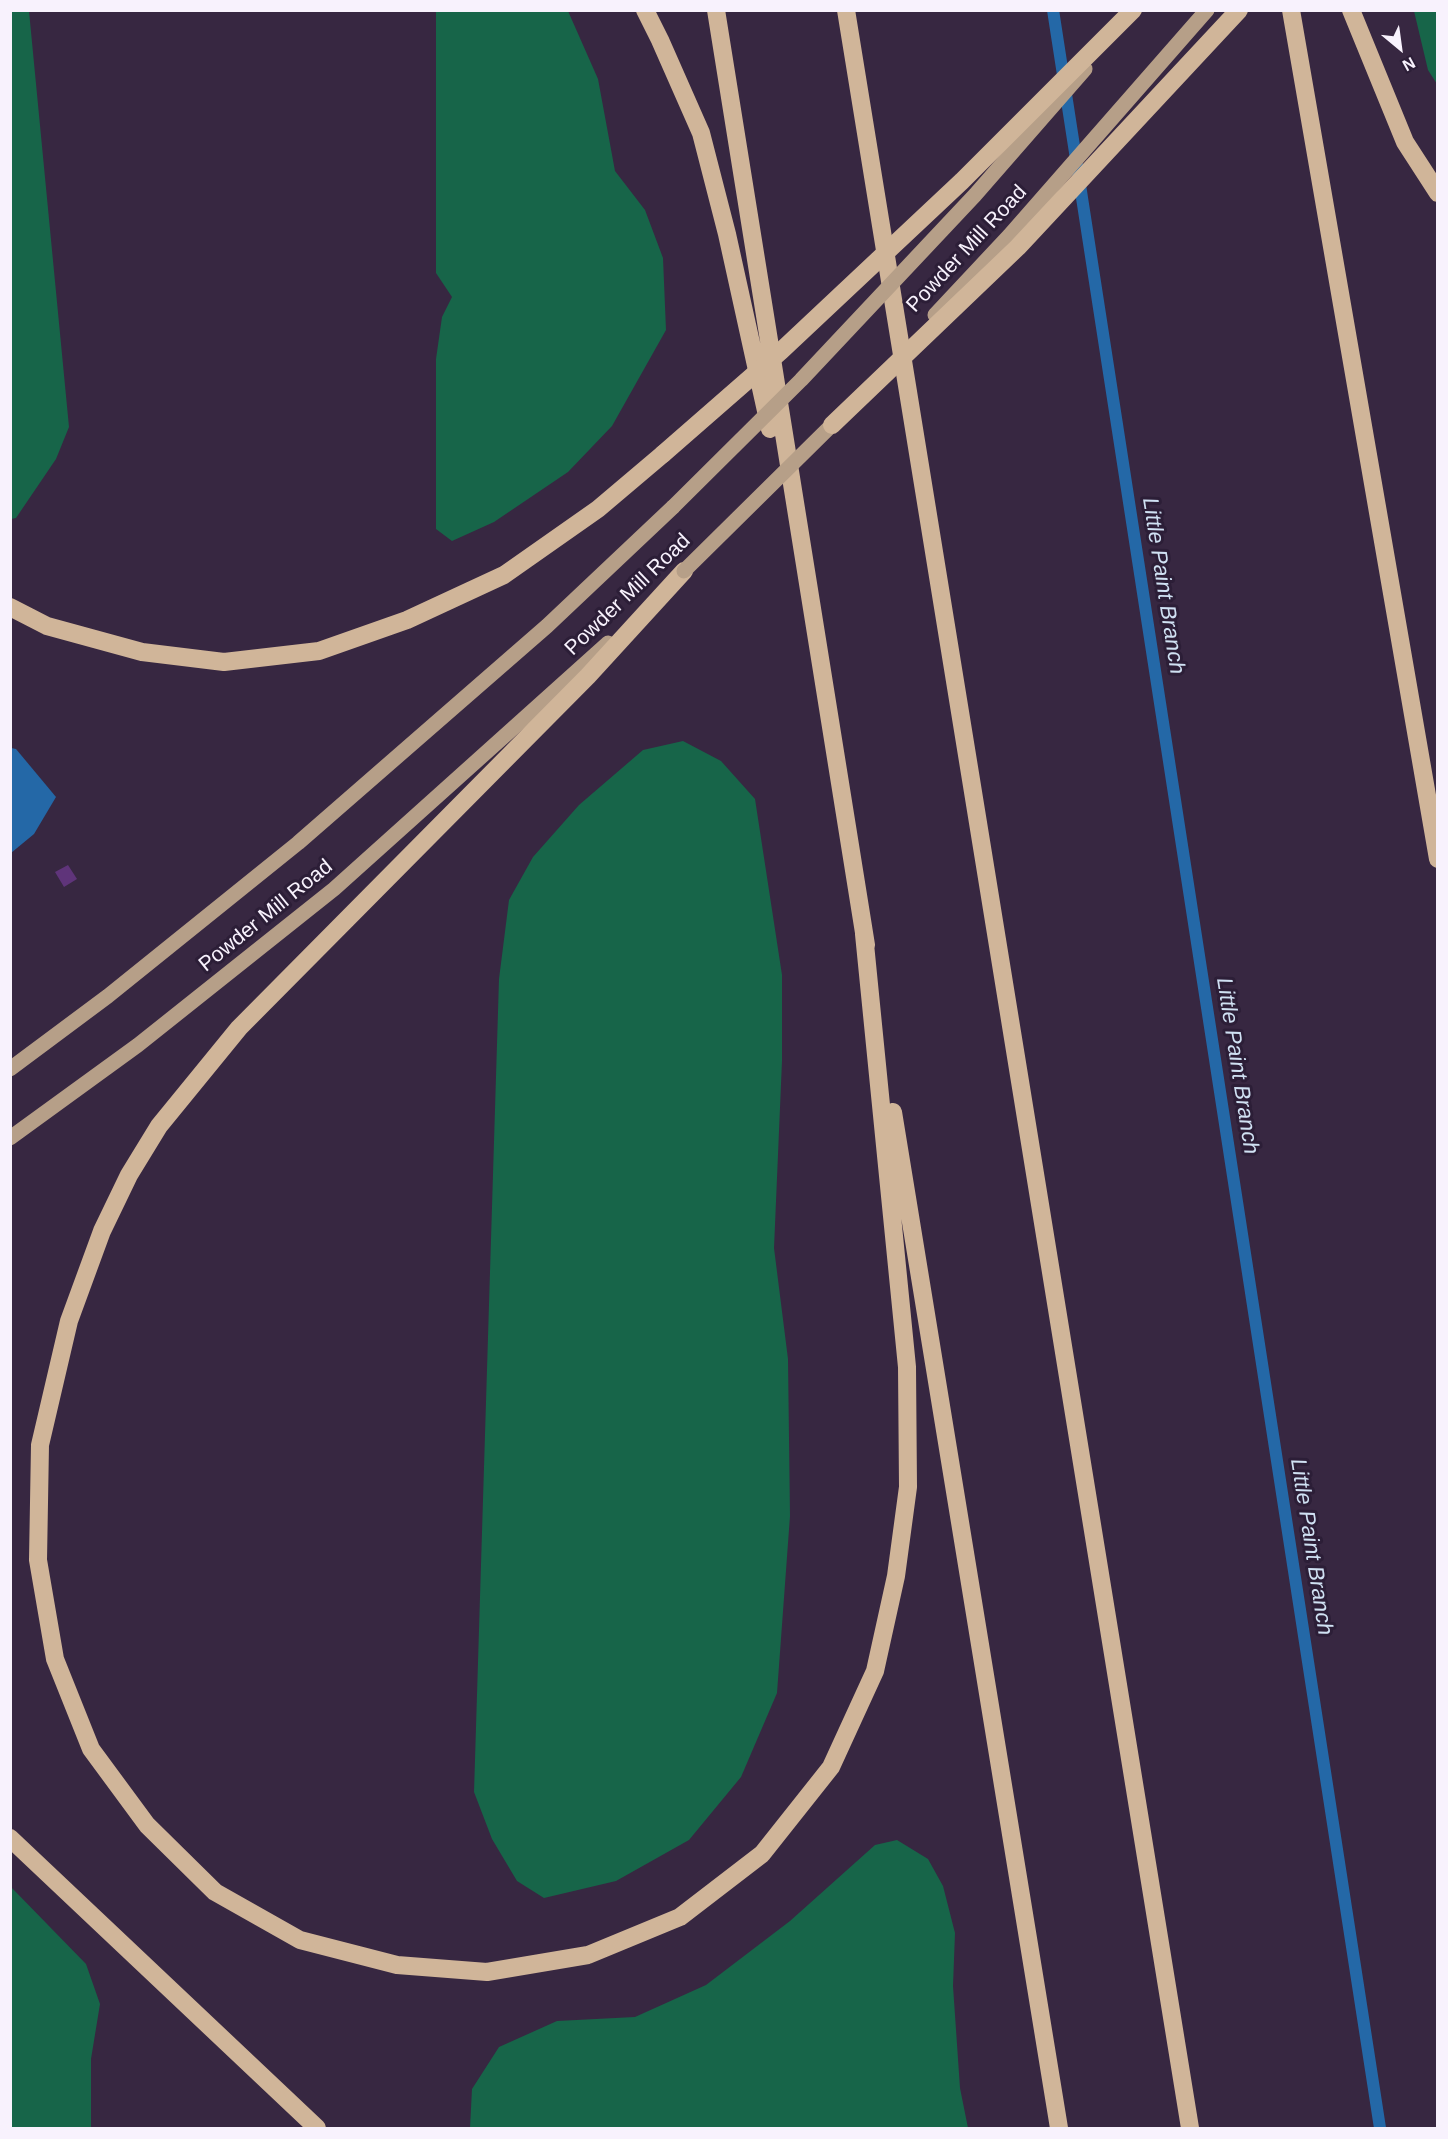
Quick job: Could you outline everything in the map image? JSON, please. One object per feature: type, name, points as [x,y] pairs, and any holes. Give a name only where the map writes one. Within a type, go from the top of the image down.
[{"type":"highway","points":[[645,10],[701,133],[727,234],[813,621]]},
{"type":"highway","points":[[716,10],[813,621],[1059,2128]]},
{"type":"highway","points":[[846,10],[1190,2128]]},
{"type":"highway","points":[[10,607],[47,626],[142,652],[224,662],[319,651],[406,620],[504,575],[598,509],[781,351],[954,189],[1134,10]]},
{"type":"highway","points":[[832,425],[1018,247],[1239,10]]},
{"type":"highway","points":[[1291,10],[1437,859]]},
{"type":"highway","points":[[1351,10],[1405,142],[1437,193]]},
{"type":"highway","points":[[684,571],[588,676],[239,1028],[159,1126],[129,1175],[102,1230],[69,1321],[40,1444],[39,1560],[55,1659],[91,1749],[147,1825],[215,1892],[300,1940],[397,1965],[487,1972],[588,1955],[680,1917],[762,1854],[831,1767],[875,1671],[896,1576],[908,1487],[908,1367],[864,934]]},
{"type":"highway","points":[[10,1838],[317,2128]]},
{"type":"main road","name":"Powder Mill Road","points":[[10,1069],[108,996],[298,843],[547,626],[673,507],[801,380],[975,195],[1134,10]]},
{"type":"main road","name":"Powder Mill Road","points":[[10,1138],[138,1045],[334,889],[582,667],[684,571],[832,425],[1009,236],[1207,10]]},
{"type":"green space","points":[[10,11],[29,11],[69,427],[56,459],[16,518],[11,519]]},
{"type":"green space","points":[[436,11],[568,11],[598,79],[615,171],[645,210],[663,258],[666,330],[612,426],[568,472],[494,522],[452,541],[436,529],[436,359],[442,317],[452,297],[436,273]]},
{"type":"green space","points":[[1414,11],[1437,11],[1437,84],[1428,70]]},
{"type":"green space","points":[[683,741],[721,761],[755,799],[782,975],[782,1061],[774,1248],[788,1359],[790,1516],[777,1693],[741,1777],[689,1840],[616,1881],[544,1898],[517,1881],[492,1839],[474,1792],[499,979],[509,900],[533,857],[579,805],[643,750]]},
{"type":"green space","points":[[897,1840],[928,1859],[943,1886],[955,1933],[953,1986],[960,2088],[968,2128],[470,2128],[472,2089],[499,2047],[557,2021],[635,2017],[706,1985],[790,1921],[875,1845]]},
{"type":"green space","points":[[10,1886],[86,1964],[100,2004],[91,2059],[91,2128],[11,2128]]},
{"type":"water","points":[[11,748],[16,749],[56,797],[34,834],[11,853]]},
{"type":"building","points":[[68,865],[77,879],[64,887],[55,872]]},
{"type":"waterway","name":"Little Paint Branch","points":[[1053,10],[1380,2128]]}]
